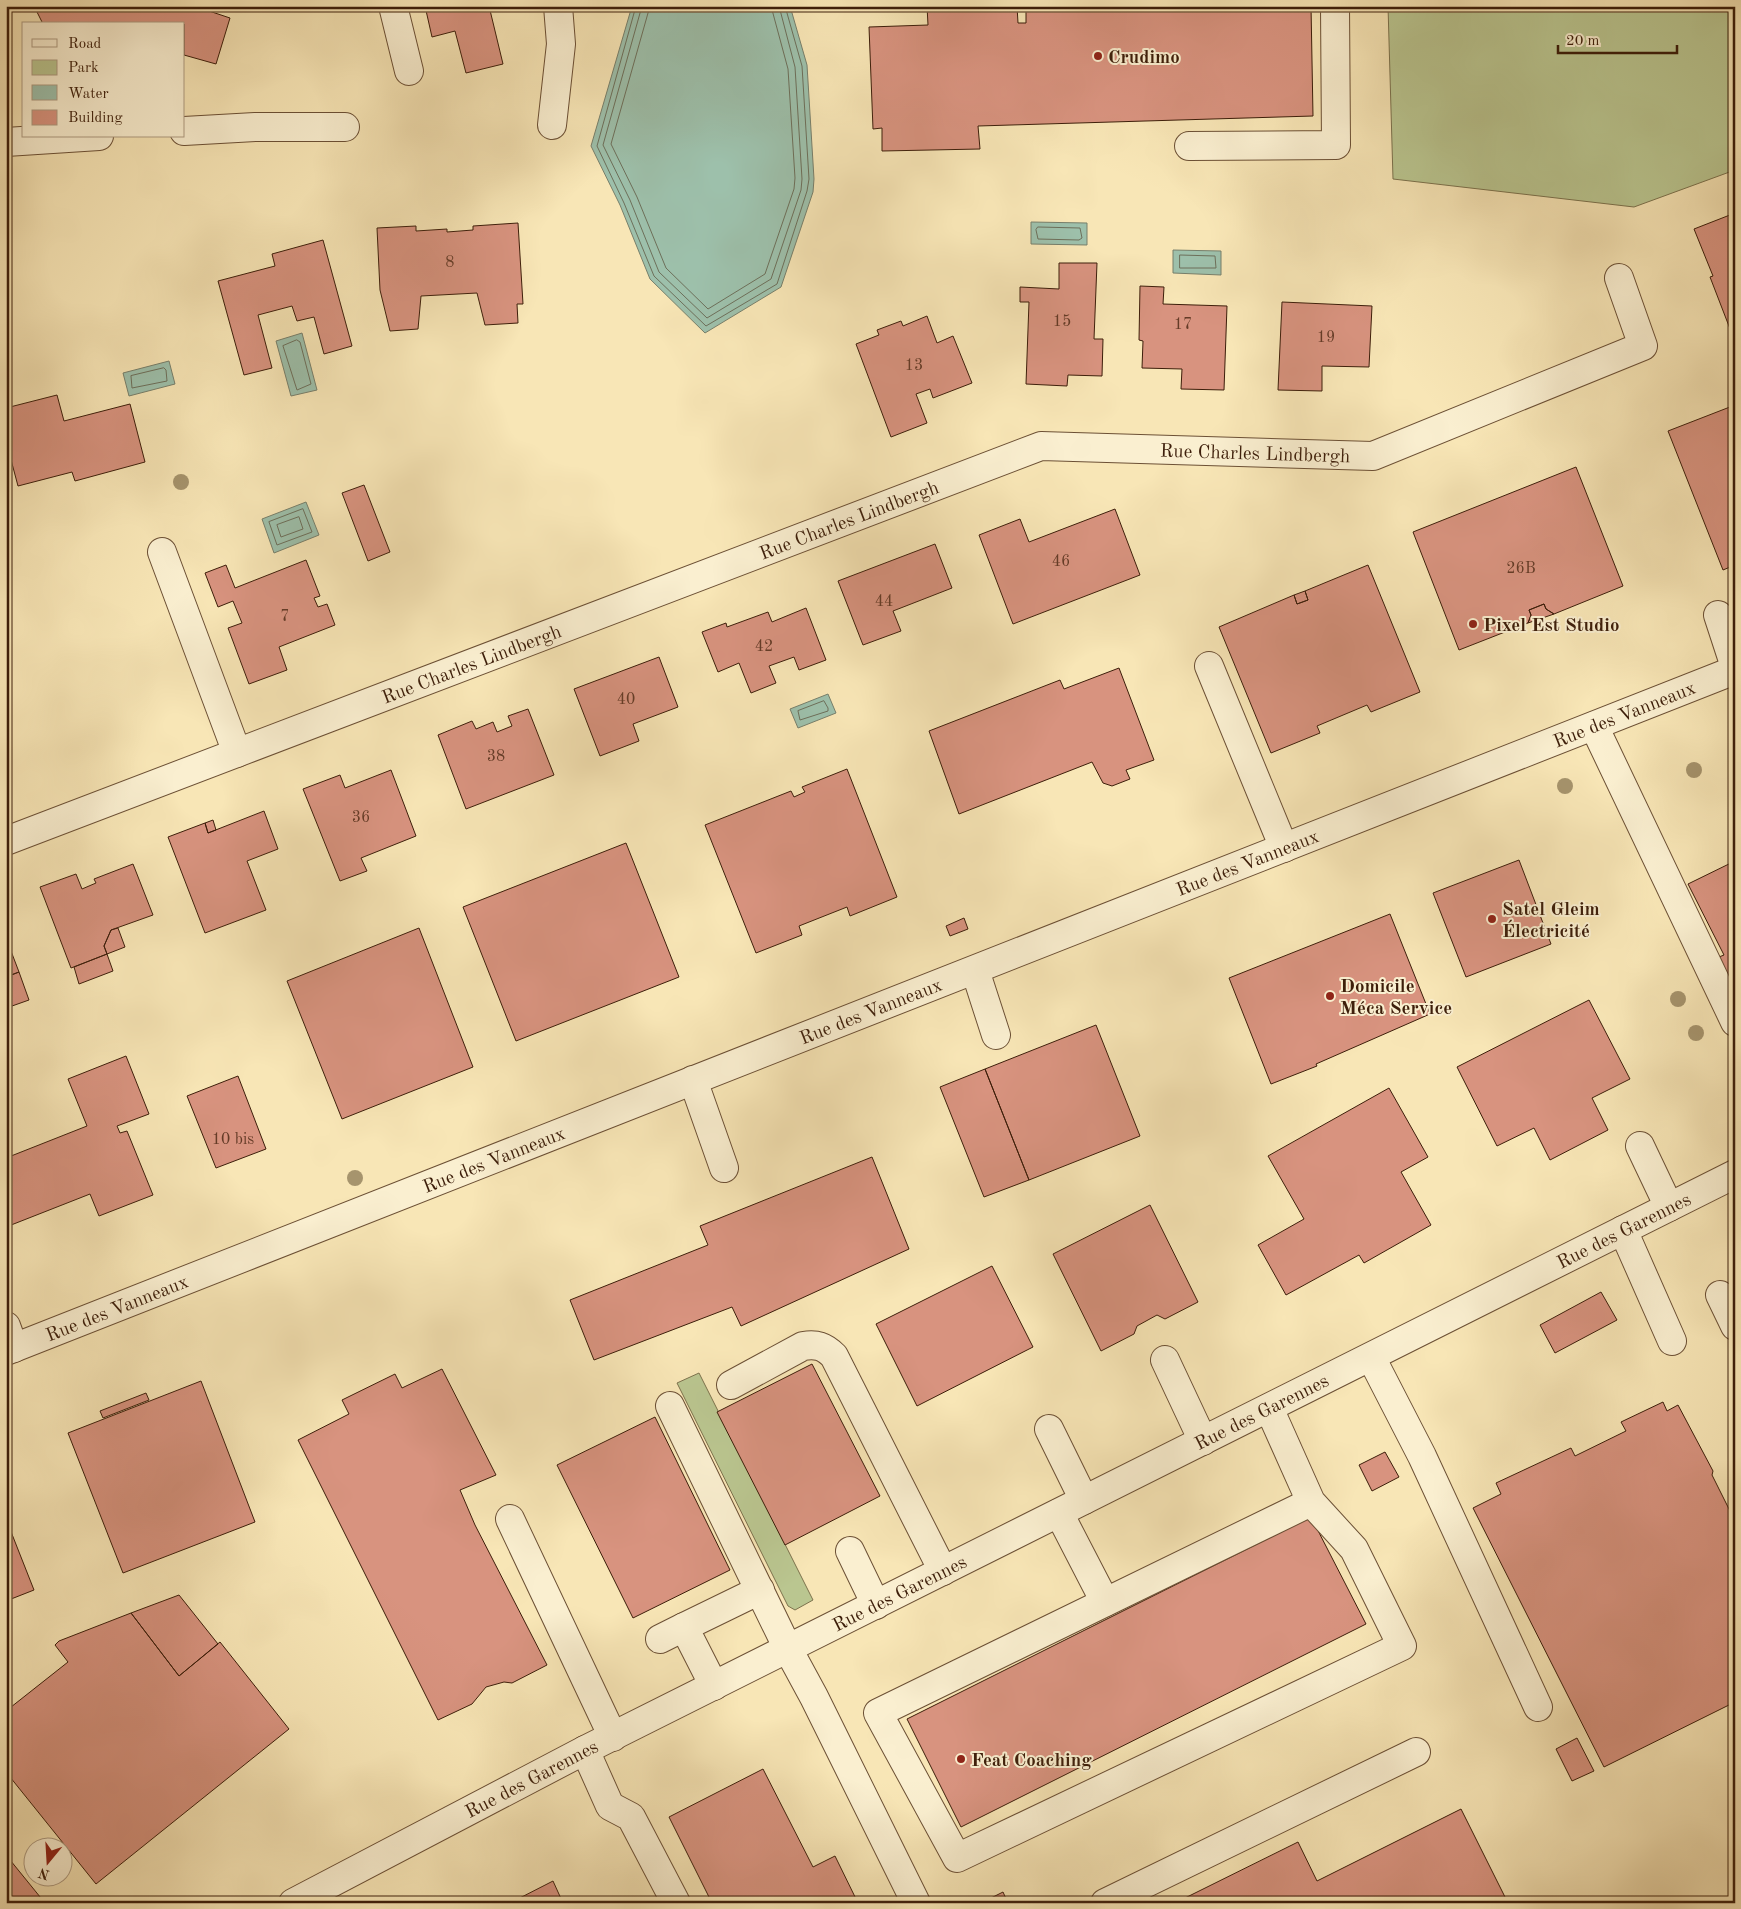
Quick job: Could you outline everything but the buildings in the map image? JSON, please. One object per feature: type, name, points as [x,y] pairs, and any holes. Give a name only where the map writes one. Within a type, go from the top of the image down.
[{"type":"street","points":[[393,6],[409,71]]},
{"type":"street","points":[[552,125],[561,44],[558,6]]},
{"type":"street","points":[[1189,146],[1336,145],[1335,6]]},
{"type":"street","points":[[185,131],[255,127],[345,127]]},
{"type":"street","points":[[6,142],[67,138]]},
{"type":"street","name":"Rue Charles Lindbergh","points":[[6,841],[1041,446],[1373,456],[1643,346],[1619,278]]},
{"type":"street","points":[[162,552],[236,753]]},
{"type":"street","points":[[1718,615],[1735,669]]},
{"type":"street","points":[[1209,666],[1284,848]]},
{"type":"street","name":"Rue des Vanneaux","points":[[9,1341],[693,1080],[1735,669]]},
{"type":"street","points":[[1594,726],[1735,1022]]},
{"type":"street","points":[[975,970],[996,1034]]},
{"type":"street","points":[[693,1080],[724,1168]]},
{"type":"street","points":[[1640,1146],[1669,1207]]},
{"type":"street","name":"Rue des Garennes","points":[[301,1901],[585,1750],[1735,1174]]},
{"type":"street","points":[[1623,1230],[1672,1341]]},
{"type":"street","points":[[1720,1295],[1735,1326]]},
{"type":"street","points":[[731,1385],[803,1346],[814,1344],[825,1348],[834,1356],[943,1571]]},
{"type":"street","points":[[1371,1357],[1422,1456],[1538,1707]]},
{"type":"street","points":[[1165,1360],[1203,1441]]},
{"type":"street","points":[[670,1406],[788,1649],[804,1677],[916,1903]]},
{"type":"street","points":[[1269,1408],[1311,1502],[1354,1550],[1402,1646],[957,1858],[878,1713],[1311,1502]]},
{"type":"street","points":[[1049,1429],[1084,1500]]},
{"type":"street","points":[[1059,1513],[1105,1602]]},
{"type":"street","points":[[510,1519],[613,1736]]},
{"type":"street","points":[[850,1551],[876,1605]]},
{"type":"street","points":[[660,1639],[760,1590]]},
{"type":"street","points":[[684,1627],[714,1686]]},
{"type":"street","points":[[585,1750],[610,1806],[631,1817],[676,1903]]},
{"type":"street","points":[[1105,1903],[1416,1752]]},
{"type":"green space","points":[[1388,6],[1735,6],[1735,170],[1634,207],[1393,179]]},
{"type":"green space","points":[[699,1373],[813,1600],[795,1610],[788,1606],[677,1383]]},
{"type":"water","points":[[632,6],[790,6],[807,65],[814,179],[813,192],[781,287],[705,333],[650,279],[620,205],[591,146]]},
{"type":"water","points":[[1031,222],[1087,223],[1087,245],[1031,244]]},
{"type":"water","points":[[1173,250],[1221,251],[1221,275],[1173,273]]},
{"type":"water","points":[[302,333],[317,390],[291,396],[276,341]]},
{"type":"water","points":[[169,361],[175,384],[129,396],[123,373]]},
{"type":"water","points":[[306,502],[319,535],[274,553],[262,519]]},
{"type":"water","points":[[828,694],[836,713],[798,728],[790,709]]},
{"type":"place","name":"Crudimo","points":[[1098,56]]},
{"type":"place","name":"Pixel Est Studio","points":[[1473,624]]},
{"type":"place","name":"Satel Gleim Électricité","points":[[1492,919]]},
{"type":"place","name":"Domicile Méca Service","points":[[1330,996]]},
{"type":"place","name":"Feat Coaching","points":[[961,1759]]}]
